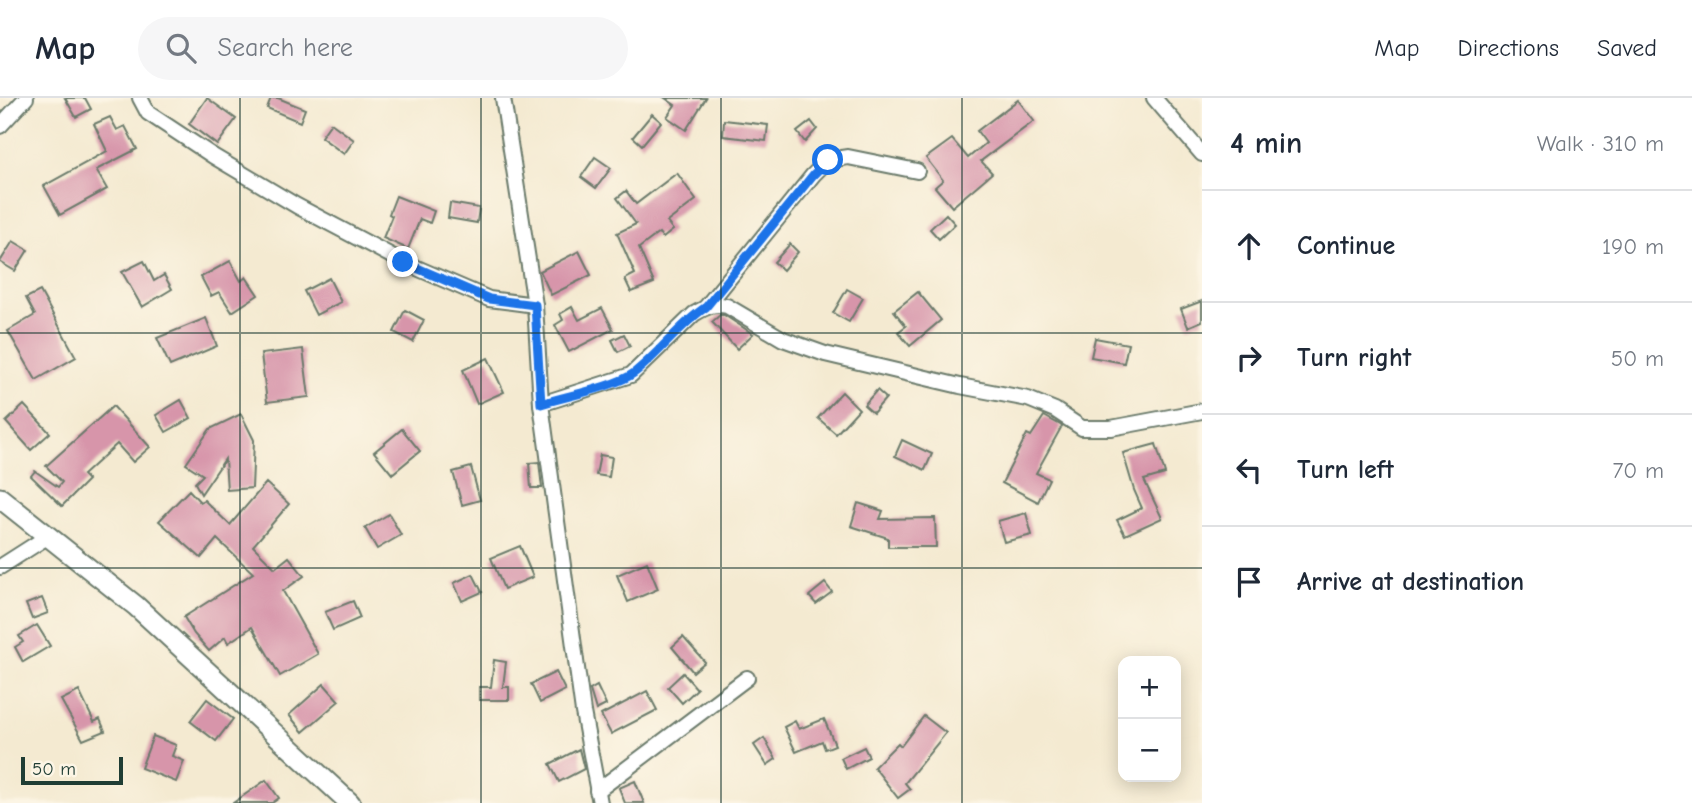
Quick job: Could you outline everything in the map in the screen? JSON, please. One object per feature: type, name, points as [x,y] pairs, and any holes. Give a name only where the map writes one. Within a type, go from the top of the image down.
[{"type":"main road","points":[[0,498],[50,535],[136,606],[350,803]]},
{"type":"street","points":[[0,126],[26,98]]},
{"type":"street","points":[[140,98],[148,113],[203,149],[297,206],[391,256],[489,299],[535,305]]},
{"type":"street","points":[[503,98],[535,305],[541,404],[583,712],[599,797],[747,678]]},
{"type":"street","points":[[1154,98],[1202,154]]},
{"type":"street","points":[[706,307],[828,160],[848,157],[917,171]]},
{"type":"street","points":[[541,404],[631,375],[694,314],[717,304],[727,306],[783,339],[837,358],[960,386],[1028,398],[1055,410],[1082,428],[1111,428],[1202,411]]},
{"type":"street","points":[[0,567],[50,535]]},
{"type":"building","points":[[65,98],[85,98],[91,109],[76,117]]},
{"type":"building","points":[[207,98],[236,119],[217,145],[189,124]]},
{"type":"building","points":[[271,98],[278,98],[305,109],[300,122],[267,108]]},
{"type":"building","points":[[665,98],[706,98],[686,130],[667,117],[675,105]]},
{"type":"building","points":[[1018,100],[1034,121],[981,161],[992,173],[952,207],[935,187],[943,180],[926,158],[952,139],[968,158],[986,143],[977,131]]},
{"type":"building","points":[[652,114],[661,122],[642,145],[633,137]]},
{"type":"building","points":[[110,117],[117,130],[125,126],[137,149],[96,170],[107,189],[60,215],[44,186],[107,151],[94,124]]},
{"type":"building","points":[[724,120],[768,125],[766,141],[723,136]]},
{"type":"building","points":[[811,121],[817,129],[805,142],[797,132]]},
{"type":"building","points":[[331,123],[354,140],[344,154],[321,137]]},
{"type":"building","points":[[595,157],[611,168],[596,188],[581,177]]},
{"type":"building","points":[[677,173],[696,200],[667,222],[673,230],[663,238],[659,233],[639,248],[654,283],[631,292],[625,279],[635,274],[617,233],[636,224],[617,198],[626,191],[636,204]]},
{"type":"building","points":[[396,196],[434,211],[430,223],[420,219],[408,249],[383,238]]},
{"type":"building","points":[[450,203],[479,208],[477,223],[448,218]]},
{"type":"building","points":[[946,214],[955,224],[939,239],[930,229]]},
{"type":"building","points":[[13,241],[28,250],[15,271],[0,262]]},
{"type":"building","points":[[790,244],[798,252],[783,270],[774,262]]},
{"type":"building","points":[[579,251],[591,275],[551,295],[540,271]]},
{"type":"building","points":[[144,261],[154,281],[164,275],[172,289],[142,307],[122,272]]},
{"type":"building","points":[[230,261],[241,281],[246,277],[258,295],[232,312],[219,292],[211,296],[201,277]]},
{"type":"building","points":[[329,278],[341,302],[316,315],[304,291]]},
{"type":"building","points":[[847,289],[863,298],[849,322],[833,313]]},
{"type":"building","points":[[40,291],[76,357],[36,380],[8,331],[35,315],[26,298]]},
{"type":"building","points":[[918,292],[941,320],[910,346],[898,332],[906,326],[894,311]]},
{"type":"building","points":[[1202,301],[1202,321],[1188,327],[1181,309]]},
{"type":"building","points":[[572,307],[579,320],[602,308],[613,329],[569,352],[555,325],[563,320],[560,314]]},
{"type":"building","points":[[405,310],[424,320],[413,342],[394,332]]},
{"type":"building","points":[[720,315],[753,334],[737,349],[712,322]]},
{"type":"building","points":[[206,318],[217,346],[170,366],[157,338]]},
{"type":"building","points":[[624,334],[630,346],[618,352],[612,340]]},
{"type":"building","points":[[1095,338],[1128,344],[1124,363],[1091,357]]},
{"type":"building","points":[[303,349],[309,397],[267,402],[261,354]]},
{"type":"building","points":[[488,358],[504,392],[477,404],[463,370]]},
{"type":"building","points":[[877,390],[886,398],[873,413],[864,405]]},
{"type":"building","points":[[842,392],[859,409],[836,434],[818,418]]},
{"type":"building","points":[[181,400],[191,418],[166,432],[156,415]]},
{"type":"building","points":[[24,405],[50,433],[31,450],[6,422]]},
{"type":"building","points":[[113,406],[150,447],[133,462],[117,444],[83,475],[88,480],[62,506],[31,476],[35,471],[58,487],[62,482],[46,466]]},
{"type":"building","points":[[241,414],[254,440],[252,488],[227,490],[225,459],[201,494],[195,483],[203,475],[186,464],[210,429]]},
{"type":"building","points":[[1044,416],[1062,426],[1036,473],[1049,479],[1038,502],[1002,483],[1027,434],[1031,436]]},
{"type":"building","points":[[402,429],[420,451],[392,474],[374,452]]},
{"type":"building","points":[[902,440],[932,454],[925,470],[895,456]]},
{"type":"building","points":[[1156,444],[1165,474],[1144,480],[1162,518],[1125,535],[1117,520],[1142,508],[1123,453]]},
{"type":"building","points":[[600,455],[612,457],[609,477],[596,475]]},
{"type":"building","points":[[539,462],[542,488],[531,488],[529,463]]},
{"type":"building","points":[[471,467],[480,500],[462,505],[453,472]]},
{"type":"building","points":[[266,483],[289,504],[253,546],[275,568],[289,557],[304,576],[283,591],[318,654],[280,676],[252,627],[228,643],[225,637],[209,651],[184,617],[253,573],[217,539],[201,558],[159,521],[189,490],[200,502],[204,500],[230,525]]},
{"type":"building","points":[[858,503],[883,511],[880,519],[935,518],[936,547],[888,547],[888,538],[851,526]]},
{"type":"building","points":[[1026,513],[1032,535],[1004,542],[998,521]]},
{"type":"building","points":[[389,514],[401,535],[377,549],[365,528]]},
{"type":"building","points":[[520,546],[533,577],[504,589],[491,558]]},
{"type":"building","points":[[647,562],[658,589],[628,602],[617,575]]},
{"type":"building","points":[[473,574],[482,592],[462,601],[454,583]]},
{"type":"building","points":[[825,583],[832,592],[816,604],[809,596]]},
{"type":"building","points":[[42,598],[48,613],[32,619],[26,604]]},
{"type":"building","points":[[353,601],[360,618],[333,630],[325,612]]},
{"type":"building","points":[[37,625],[50,646],[23,662],[15,647],[23,642],[19,636]]},
{"type":"building","points":[[683,637],[705,662],[693,672],[672,647]]},
{"type":"building","points":[[494,660],[506,662],[503,687],[509,687],[509,700],[479,700],[479,687],[491,687]]},
{"type":"building","points":[[556,672],[565,690],[540,703],[531,684]]},
{"type":"building","points":[[683,673],[697,689],[682,703],[668,687]]},
{"type":"building","points":[[324,684],[339,701],[303,732],[289,715]]},
{"type":"building","points":[[597,686],[606,705],[596,710],[590,690]]},
{"type":"building","points":[[79,691],[94,722],[100,719],[105,731],[83,740],[61,700]]},
{"type":"building","points":[[647,691],[657,710],[611,734],[601,715]]},
{"type":"building","points":[[207,699],[233,719],[216,741],[190,721]]},
{"type":"building","points":[[924,716],[946,733],[905,783],[910,789],[898,798],[874,767],[898,743],[901,746]]},
{"type":"building","points":[[824,719],[835,745],[825,749],[822,741],[796,752],[784,727],[795,721],[799,729]]},
{"type":"building","points":[[153,736],[176,745],[172,756],[184,761],[176,782],[141,768]]},
{"type":"building","points":[[764,738],[776,759],[767,765],[754,745]]},
{"type":"building","points":[[864,747],[869,757],[846,769],[841,758]]},
{"type":"building","points":[[579,749],[584,769],[559,782],[550,764]]},
{"type":"building","points":[[266,780],[279,798],[272,803],[233,803]]},
{"type":"building","points":[[635,781],[644,803],[625,803],[619,788]]},
{"type":"route","points":[[403,262],[489,299],[535,305],[541,404],[620,380],[644,365],[694,314],[706,307],[828,160]]}]
